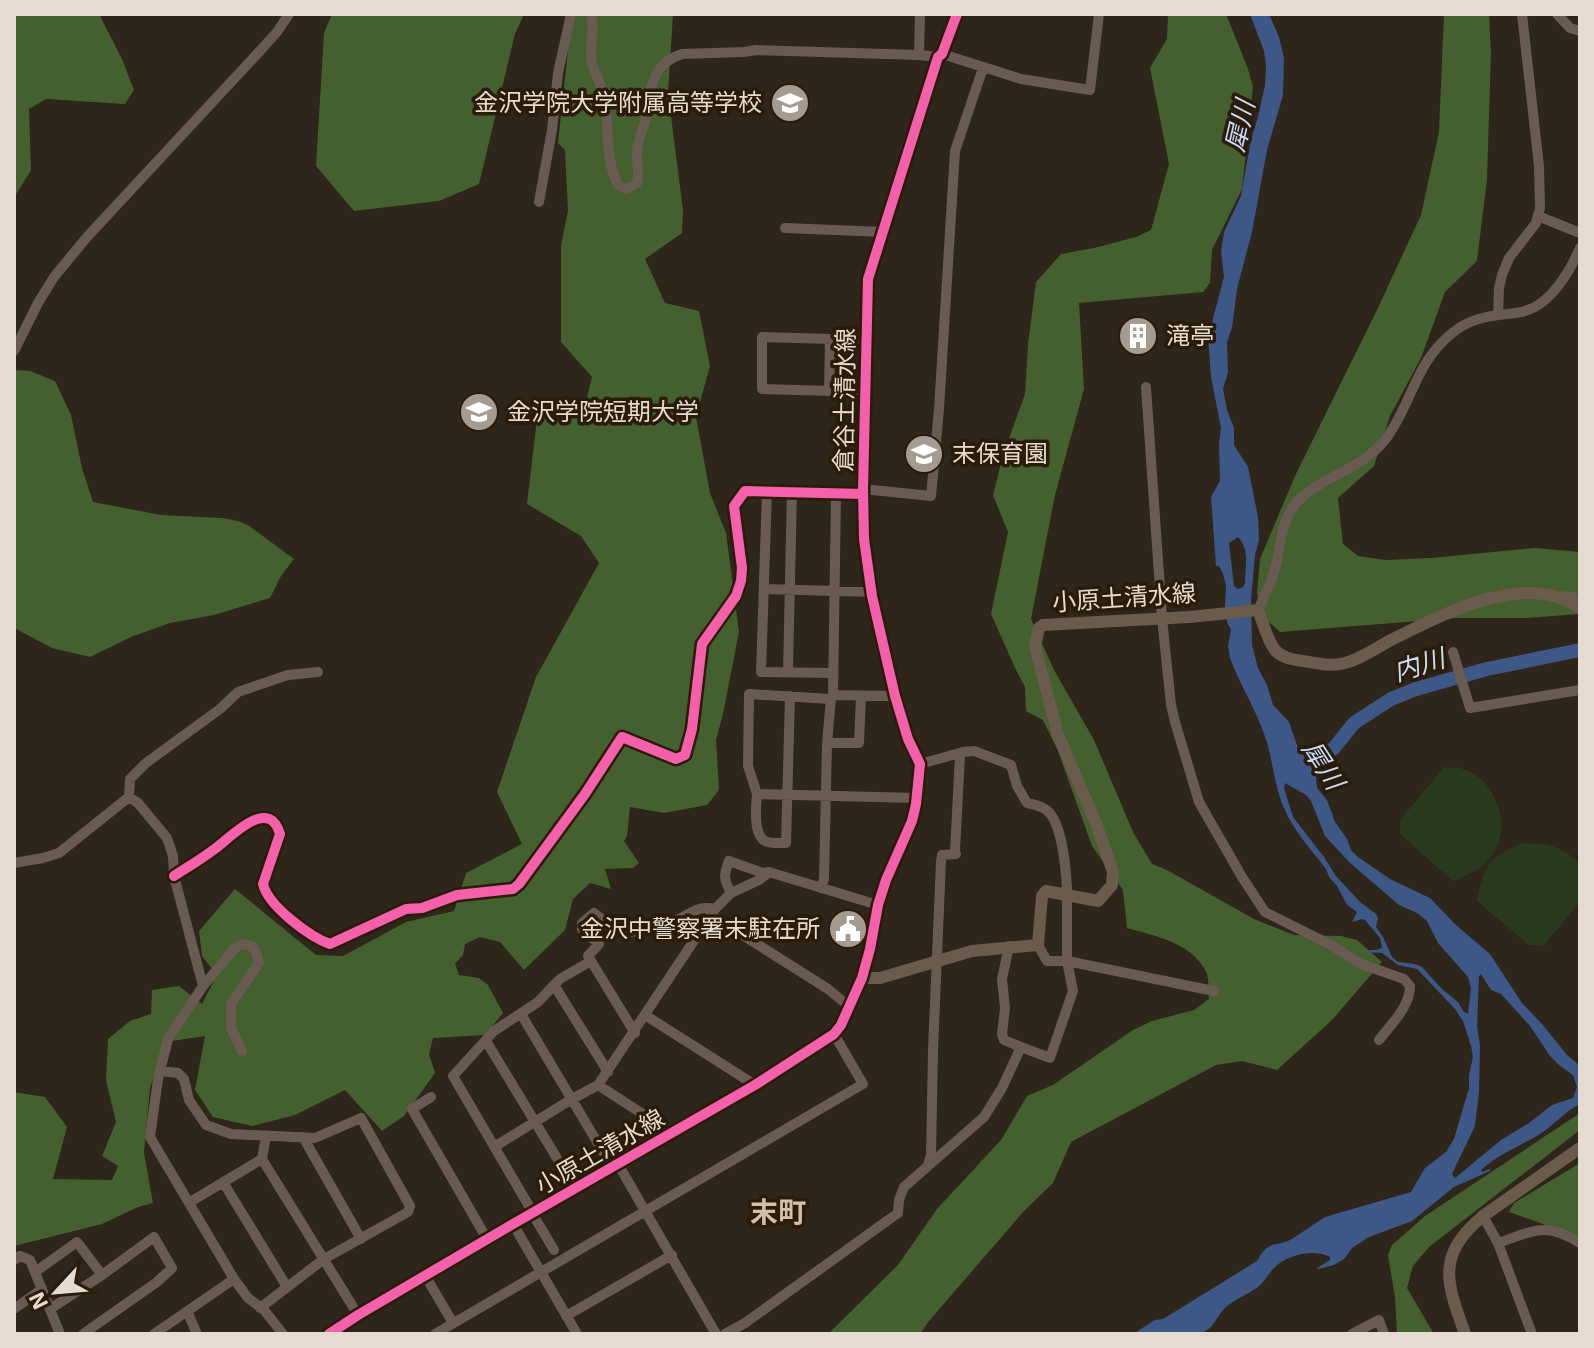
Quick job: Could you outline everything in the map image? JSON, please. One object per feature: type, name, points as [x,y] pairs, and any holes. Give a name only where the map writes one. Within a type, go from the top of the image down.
[{"type":"main road","name":"倉谷土清水線","points":[[862,978],[878,905],[912,821],[920,764],[908,739],[895,696],[872,592],[864,539],[868,279],[940,56],[957,14]]},
{"type":"main road","points":[[1257,610],[1274,649],[1281,655],[1291,660],[1329,666],[1349,662],[1462,607],[1506,595],[1556,595],[1580,608]]},
{"type":"main road","name":"小原土清水線","points":[[1064,895],[1098,901],[1112,885],[1113,872],[1096,823],[1058,735],[1035,646],[1039,628],[1048,624],[1189,617],[1257,610]]},
{"type":"main road","points":[[862,978],[880,978],[972,951],[1038,945],[1042,896],[1046,891],[1064,895]]},
{"type":"main road","name":"小原土清水線","points":[[329,1334],[755,1085],[834,1034],[862,978]]},
{"type":"main road","points":[[1465,1334],[1449,1280],[1455,1246],[1483,1216],[1580,1148]]},
{"type":"street","points":[[14,351],[54,277],[87,237],[277,32],[289,14]]},
{"type":"street","points":[[539,202],[558,73],[571,14]]},
{"type":"street","points":[[591,14],[590,54],[605,102],[610,162],[618,185],[627,189],[637,183],[637,151],[652,82],[658,69],[676,56],[756,50],[940,56],[1021,79],[1090,90],[1099,14]]},
{"type":"street","points":[[919,55],[920,14]]},
{"type":"street","points":[[1498,315],[1502,275],[1509,258],[1536,223],[1540,208],[1539,166],[1522,14]]},
{"type":"street","points":[[1557,14],[1570,28],[1580,31]]},
{"type":"street","points":[[174,876],[243,825],[260,818],[272,820],[280,834],[263,884],[269,900],[316,939],[330,944],[406,909],[422,908],[457,895],[513,889],[585,794],[622,737],[676,759],[685,755],[692,729],[702,644],[736,596],[741,581],[734,506],[745,491],[931,496],[955,151],[983,68]]},
{"type":"street","points":[[1538,216],[1580,233]]},
{"type":"street","points":[[785,228],[883,232]]},
{"type":"street","points":[[1257,610],[1273,575],[1283,525],[1291,511],[1310,492],[1377,451],[1391,432],[1434,349],[1464,325],[1484,317],[1526,311],[1538,305],[1571,269],[1580,248]]},
{"type":"street","points":[[865,392],[762,389],[762,337],[866,340]]},
{"type":"street","points":[[829,391],[830,339]]},
{"type":"street","points":[[1146,387],[1162,618],[1173,713],[1199,802],[1265,912],[1361,964],[1404,979],[1410,986],[1409,998],[1402,1011],[1379,1040]]},
{"type":"street","points":[[767,491],[761,672],[833,673]]},
{"type":"street","points":[[788,672],[792,491]]},
{"type":"street","points":[[821,888],[824,879],[827,743],[833,673],[836,493]]},
{"type":"street","points":[[764,589],[872,592]]},
{"type":"street","points":[[1556,595],[1580,600]]},
{"type":"street","points":[[1453,652],[1470,708],[1580,690]]},
{"type":"street","points":[[14,863],[59,853],[129,797],[130,779],[146,763],[220,709],[238,692],[288,675],[318,672]]},
{"type":"street","points":[[790,696],[786,843],[766,843],[759,837],[757,794],[748,766],[749,694],[895,696]]},
{"type":"street","points":[[827,743],[859,743],[861,696]]},
{"type":"street","points":[[920,764],[974,751],[1011,765],[1017,786],[1027,803],[1044,808],[1053,816],[1065,858],[1067,961],[1073,991],[1050,1058],[1004,1040],[1002,979],[1009,946]]},
{"type":"street","points":[[928,1165],[931,1155],[941,861],[942,855],[956,854],[960,756],[963,752]]},
{"type":"street","points":[[757,794],[917,798]]},
{"type":"street","points":[[129,797],[138,803],[167,838],[203,986]]},
{"type":"street","points":[[731,893],[724,879],[729,861],[878,905]]},
{"type":"street","points":[[494,1147],[598,1085],[713,912],[731,893],[769,872]]},
{"type":"street","points":[[635,1033],[588,956],[599,944],[582,929],[582,923],[594,913],[620,932],[640,931],[677,921],[705,907],[850,1007]]},
{"type":"street","points":[[242,1051],[231,1028],[231,1004],[259,963],[252,946],[243,944],[235,948],[203,986],[168,1039],[158,1079],[150,1137],[234,1279],[283,1334]]},
{"type":"street","points":[[1038,945],[1047,961],[1067,961],[1214,991]]},
{"type":"street","points":[[554,1250],[453,1076],[494,1031],[538,1002],[560,979],[591,961]]},
{"type":"street","points":[[554,985],[608,1072]]},
{"type":"street","points":[[521,1014],[672,1255],[716,1334]]},
{"type":"street","points":[[645,1015],[755,1085]]},
{"type":"street","points":[[435,1334],[863,1084],[834,1034]]},
{"type":"street","points":[[486,1041],[575,1188]]},
{"type":"street","points":[[725,1334],[745,1323],[898,1213],[904,1187],[984,1117],[1021,1047]]},
{"type":"street","points":[[161,1071],[178,1073],[184,1079],[189,1100],[206,1125],[231,1134],[315,1138],[361,1118],[410,1206],[408,1212],[324,1259],[260,1308]]},
{"type":"street","points":[[598,1085],[672,1133]]},
{"type":"street","points":[[431,1097],[412,1109],[487,1239]]},
{"type":"street","points":[[266,1136],[262,1159],[358,1315]]},
{"type":"street","points":[[303,1137],[361,1239]]},
{"type":"street","points":[[190,1202],[262,1159]]},
{"type":"street","points":[[223,1182],[287,1287]]},
{"type":"street","points":[[1483,1216],[1498,1243],[1532,1334]]},
{"type":"street","points":[[513,1224],[577,1334]]},
{"type":"street","points":[[1498,1243],[1541,1229],[1565,1234],[1580,1243]]},
{"type":"street","points":[[50,1309],[154,1237],[172,1268],[83,1334]]},
{"type":"street","points":[[35,1272],[77,1242],[102,1275]]},
{"type":"street","points":[[566,1316],[672,1255]]},
{"type":"street","points":[[14,1260],[20,1256],[30,1260],[60,1334]]},
{"type":"street","points":[[426,1277],[453,1323]]},
{"type":"street","points":[[154,1334],[234,1279]]},
{"type":"street","points":[[14,1309],[42,1289]]},
{"type":"street","points":[[187,1311],[197,1334]]},
{"type":"street","points":[[1352,1334],[1379,1320],[1384,1334]]},
{"type":"green space","points":[[14,14],[99,14],[134,90],[125,104],[46,99],[29,109],[31,170],[14,198]]},
{"type":"green space","points":[[332,14],[524,14],[515,34],[479,184],[439,201],[354,211],[316,166],[324,33]]},
{"type":"green space","points":[[572,14],[673,14],[668,93],[683,210],[682,233],[645,259],[665,303],[699,311],[710,366],[696,417],[710,493],[726,533],[739,632],[716,740],[719,790],[707,805],[664,813],[630,807],[624,841],[639,863],[633,868],[605,869],[611,889],[590,883],[573,899],[565,930],[524,970],[500,942],[480,937],[465,944],[463,955],[455,964],[459,975],[479,978],[488,985],[503,1013],[485,1035],[433,1038],[429,1054],[435,1073],[404,1116],[382,1131],[345,1090],[295,1115],[252,1126],[213,1117],[195,1090],[205,1036],[165,1042],[150,1088],[144,1153],[153,1203],[102,1224],[14,1246],[14,1092],[45,1097],[67,1127],[53,1179],[112,1180],[118,1166],[102,1156],[116,1122],[106,1080],[108,1039],[130,1021],[151,1014],[152,990],[179,986],[202,1004],[217,975],[202,956],[199,931],[235,889],[316,955],[343,956],[406,922],[454,911],[466,873],[522,844],[497,792],[536,677],[599,563],[581,536],[527,504],[537,419],[585,405],[592,377],[561,342],[561,245],[568,211],[565,150],[558,143]]},
{"type":"green space","points":[[1168,14],[1226,14],[1253,87],[1242,189],[1212,250],[1210,283],[1203,292],[1079,303],[1084,389],[1055,495],[1031,619],[1054,670],[1094,740],[1133,832],[1152,864],[1254,919],[1294,935],[1341,936],[1357,940],[1382,962],[1332,1020],[1277,1070],[1242,1061],[1216,1065],[1071,1142],[1053,1183],[1024,1211],[920,1334],[828,1334],[898,1265],[937,1209],[1001,1140],[1027,1096],[1053,1085],[1133,1030],[1152,1021],[1194,1010],[1209,999],[1207,974],[1193,955],[1173,942],[1127,928],[1123,890],[1092,846],[1058,751],[1043,720],[1026,711],[1025,687],[991,614],[1008,532],[993,495],[1003,455],[1025,394],[1036,282],[1061,254],[1136,237],[1151,230],[1169,164],[1150,68],[1167,39]]},
{"type":"green space","points":[[1444,14],[1489,14],[1491,53],[1487,179],[1477,261],[1445,292],[1421,358],[1390,416],[1374,466],[1338,498],[1343,544],[1358,556],[1385,560],[1535,548],[1580,552],[1580,614],[1456,618],[1280,632],[1262,616],[1257,593],[1260,559],[1295,476],[1421,215],[1439,132]]},
{"type":"green space","points":[[14,370],[30,371],[55,381],[71,415],[93,502],[161,515],[223,518],[248,525],[294,559],[270,598],[214,615],[170,623],[90,657],[52,648],[14,628]]},
{"type":"green space","points":[[1444,767],[1463,769],[1482,780],[1495,798],[1501,820],[1499,841],[1492,856],[1474,871],[1453,881],[1400,834],[1400,820]]},
{"type":"green space","points":[[1522,843],[1554,847],[1580,864],[1580,902],[1543,946],[1529,945],[1477,901],[1489,864]]},
{"type":"green space","points":[[1580,1113],[1580,1130],[1429,1247],[1413,1266],[1407,1288],[1434,1334],[1397,1334],[1388,1255],[1392,1245],[1425,1216]]},
{"type":"green space","points":[[1580,1163],[1580,1237],[1509,1212],[1514,1203]]},
{"type":"water","points":[[1250,14],[1269,14],[1284,58],[1283,95],[1267,150],[1252,232],[1237,289],[1227,342],[1228,372],[1223,389],[1234,428],[1234,445],[1248,467],[1258,517],[1259,540],[1251,600],[1252,645],[1258,668],[1273,705],[1289,722],[1298,748],[1307,756],[1317,788],[1327,800],[1351,850],[1390,879],[1430,898],[1490,954],[1522,1003],[1580,1066],[1580,1104],[1540,1134],[1481,1170],[1490,1171],[1454,1187],[1412,1221],[1369,1237],[1334,1265],[1317,1268],[1330,1260],[1323,1254],[1293,1256],[1279,1263],[1258,1287],[1226,1307],[1205,1331],[1188,1335],[1133,1334],[1257,1261],[1269,1247],[1292,1239],[1325,1217],[1411,1192],[1425,1168],[1446,1152],[1454,1139],[1469,1088],[1473,1057],[1463,1021],[1417,969],[1398,965],[1382,953],[1363,952],[1382,948],[1380,938],[1365,920],[1352,922],[1357,912],[1347,905],[1326,869],[1288,817],[1277,789],[1263,731],[1230,658],[1228,646],[1231,629],[1227,623],[1226,585],[1219,566],[1216,566],[1211,497],[1220,481],[1221,428],[1211,377],[1208,337],[1224,277],[1221,251],[1224,232],[1241,196],[1265,85],[1264,51]],"holes":[[[1238,537],[1246,558],[1245,583],[1238,589],[1234,586],[1229,543]],[[1285,783],[1306,795],[1325,836],[1350,863],[1399,905],[1427,921],[1438,943],[1468,977],[1471,988],[1468,1014],[1422,967],[1398,962],[1392,957],[1376,927],[1376,914],[1336,876],[1293,817]],[[1481,974],[1491,990],[1501,994],[1530,1026],[1550,1056],[1573,1075],[1577,1087],[1573,1098],[1552,1105],[1501,1140],[1455,1178],[1452,1174],[1475,1126],[1479,1092]]]},
{"type":"waterway","name":"内川","points":[[1295,772],[1334,748],[1354,723],[1391,699],[1487,669],[1580,650]]},
{"type":"cycle path","points":[[329,1334],[755,1085],[834,1034],[841,1025],[862,978],[886,880],[912,821],[920,764],[908,739],[895,696],[872,596],[864,539],[868,279],[938,57],[942,54],[957,14]]},
{"type":"cycle path","points":[[174,876],[240,828],[268,818],[275,823],[280,834],[263,884],[266,893],[291,920],[330,944],[406,909],[422,908],[457,895],[513,889],[585,794],[622,737],[676,759],[685,755],[692,729],[702,644],[736,596],[741,581],[734,506],[745,491],[863,494]]},
{"type":"place","name":"金沢学院大学附属高等学校","points":[[790,103]]},
{"type":"place","name":"滝亭","points":[[1138,336]]},
{"type":"place","name":"金沢学院短期大学","points":[[479,412]]},
{"type":"place","name":"末保育園","points":[[924,454]]},
{"type":"place","name":"金沢中警察署末駐在所","points":[[848,929]]},
{"type":"district","name":"末町","points":[[778,1212]]},
{"type":"water label","name":"犀川","points":[[1240,126]]},
{"type":"water label","name":"犀川","points":[[1323,765]]}]
